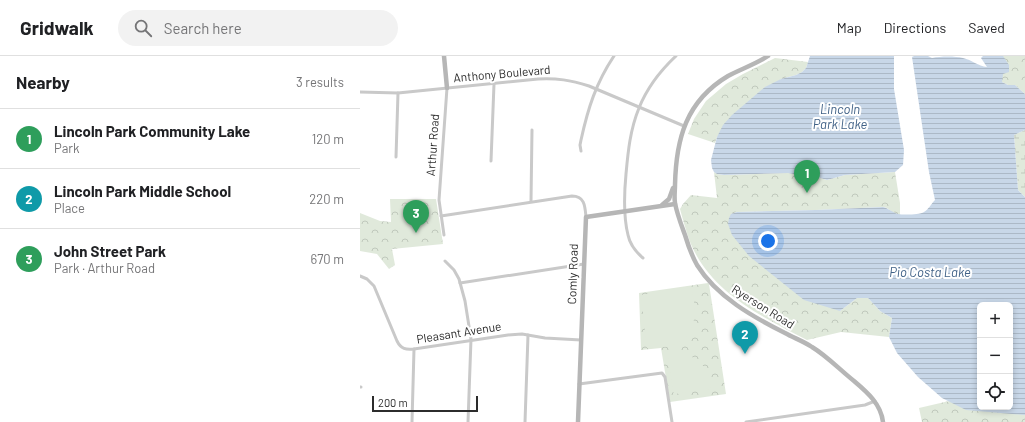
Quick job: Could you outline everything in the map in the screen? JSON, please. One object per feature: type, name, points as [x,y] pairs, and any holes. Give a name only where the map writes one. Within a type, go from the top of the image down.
[{"type":"main road","name":"Arthur Road","points":[[444,56],[447,88]]},
{"type":"main road","name":"Ryerson Road","points":[[768,56],[729,76],[713,87],[698,102],[690,114],[684,126],[678,146],[675,204],[689,247],[703,273],[711,282],[727,297],[747,311],[804,342],[820,353],[860,386],[875,401],[881,412],[883,422]]},
{"type":"main road","points":[[661,205],[667,201],[670,196],[673,189],[676,172]]},
{"type":"main road","points":[[586,218],[675,204]]},
{"type":"main road","name":"Comly Road","points":[[578,422],[586,218]]},
{"type":"street","points":[[581,151],[580,145],[590,103],[606,69],[614,56]]},
{"type":"street","points":[[643,258],[630,242],[628,236],[624,200],[629,145],[632,128],[639,108],[647,92],[662,70],[676,56]]},
{"type":"street","name":"Anthony Boulevard","points":[[360,92],[398,92],[555,78],[576,82],[596,89],[684,126]]},
{"type":"street","points":[[491,162],[494,84]]},
{"type":"street","name":"Arthur Road","points":[[444,235],[439,200],[447,88]]},
{"type":"street","points":[[396,157],[398,92]]},
{"type":"street","points":[[531,201],[532,130]]},
{"type":"street","points":[[441,216],[531,201],[577,196],[582,200],[586,218]]},
{"type":"street","points":[[445,261],[454,270],[460,283],[465,301],[471,340],[468,422]]},
{"type":"street","points":[[460,283],[584,264]]},
{"type":"street","name":"Pleasant Avenue","points":[[360,276],[367,279],[374,286],[399,346],[405,349],[522,334],[546,338],[581,340]]},
{"type":"street","points":[[525,422],[528,335]]},
{"type":"street","points":[[412,422],[414,349]]},
{"type":"street","points":[[579,384],[662,373],[665,377],[672,422]]},
{"type":"street","points":[[746,422],[865,404],[875,401]]},
{"type":"green space","points":[[1002,56],[1025,56],[1025,94],[1015,85],[1008,85],[1002,82]]},
{"type":"green space","points":[[775,58],[808,62],[806,68],[802,72],[781,79],[717,137],[715,143],[688,134],[694,119],[706,101],[726,84]]},
{"type":"green space","points":[[1025,130],[1025,197],[1018,190],[1014,135]]},
{"type":"green space","points":[[714,172],[724,175],[788,173],[827,180],[845,175],[895,172],[900,203],[900,215],[883,207],[737,212],[731,214],[840,311],[857,298],[868,298],[880,311],[892,318],[889,337],[841,332],[807,340],[755,312],[724,289],[699,260],[690,242],[680,209],[691,195],[717,198]]},
{"type":"green space","points":[[390,199],[436,199],[443,244],[392,249],[395,265],[389,269],[377,254],[360,251],[360,213],[380,221],[391,222]]},
{"type":"green space","points":[[398,209],[404,209],[418,216],[424,224],[427,235],[400,237]]},
{"type":"green space","points":[[708,283],[726,394],[670,402],[661,348],[641,350],[639,293]]},
{"type":"green space","points":[[691,286],[695,311],[689,333],[675,344],[665,347],[647,348],[641,295]]},
{"type":"green space","points":[[674,355],[688,355],[700,361],[707,372],[711,389],[675,394],[673,392],[668,357]]},
{"type":"green space","points":[[1025,399],[1025,422],[922,422],[919,408],[949,401],[977,400],[977,410],[1013,410],[1013,405]]},
{"type":"water","name":"Lincoln Park Lake","points":[[810,56],[894,56],[894,89],[904,150],[903,165],[895,172],[845,175],[827,180],[788,173],[724,175],[714,172],[711,160],[717,137],[723,125],[732,115],[765,87],[781,79],[802,72],[806,68]]},
{"type":"water","name":"Pio Costa Lake","points":[[983,56],[1003,56],[1009,65],[1009,72],[1003,74],[1002,82],[1008,85],[1015,85],[1025,94],[1025,130],[1014,135],[1018,190],[1025,197],[1025,415],[966,410],[942,398],[918,377],[897,353],[889,337],[892,318],[880,311],[868,298],[857,298],[840,311],[804,300],[749,256],[732,235],[728,224],[731,214],[737,212],[883,207],[898,214],[907,215],[922,213],[927,210],[935,200],[929,172],[912,57],[960,57],[987,67],[981,58]]},
{"type":"place","name":"Lincoln Park Community Lake","points":[[807,193]]},
{"type":"place","name":"John Street Park","points":[[416,233]]},
{"type":"place","name":"Lincoln Park Middle School","points":[[745,354]]}]
